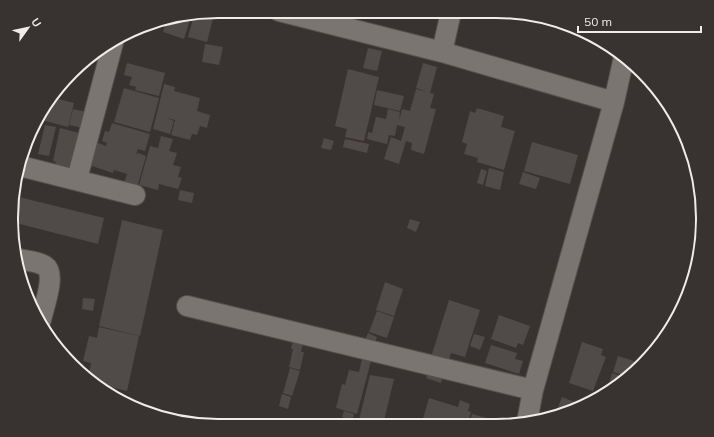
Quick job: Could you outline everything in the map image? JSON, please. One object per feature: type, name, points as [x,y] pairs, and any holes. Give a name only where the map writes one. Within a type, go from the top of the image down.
[{"type":"street","points":[[317,18],[442,52],[614,102]]},
{"type":"street","points":[[442,52],[450,18]]},
{"type":"street","points":[[77,179],[111,49]]},
{"type":"street","points":[[528,416],[534,390],[614,102],[623,63]]},
{"type":"street","points":[[25,167],[77,179],[135,195]]},
{"type":"street","points":[[23,260],[45,266],[49,270],[51,278],[42,314]]},
{"type":"street","points":[[187,306],[534,390]]},
{"type":"building","points":[[213,18],[207,42],[188,37],[193,20]]},
{"type":"building","points":[[190,20],[184,39],[163,32],[165,26]]},
{"type":"building","points":[[205,44],[223,47],[219,65],[202,62]]},
{"type":"building","points":[[368,48],[382,51],[377,71],[363,68]]},
{"type":"building","points":[[105,53],[103,60],[97,58]]},
{"type":"building","points":[[127,63],[165,73],[159,96],[135,90],[136,87],[129,85],[132,77],[124,75]]},
{"type":"building","points":[[423,63],[437,67],[430,93],[434,94],[430,108],[436,109],[424,154],[411,150],[412,143],[406,141],[399,164],[384,159],[391,137],[401,141],[405,127],[397,125],[395,136],[389,135],[387,144],[367,139],[368,132],[372,133],[376,117],[386,119],[388,109],[400,112],[399,121],[402,109],[410,111],[416,89],[427,92],[416,88]]},
{"type":"building","points":[[348,69],[379,77],[364,141],[345,137],[347,129],[335,126]]},
{"type":"building","points":[[164,84],[175,87],[174,91],[200,98],[197,111],[210,115],[207,128],[200,126],[197,135],[192,134],[190,140],[171,135],[175,120],[167,118],[174,121],[170,134],[153,129]]},
{"type":"building","points":[[124,88],[159,98],[150,132],[114,122]]},
{"type":"building","points":[[377,90],[404,96],[400,111],[374,105]]},
{"type":"building","points":[[57,99],[74,103],[68,127],[44,121]]},
{"type":"building","points":[[477,108],[504,116],[501,127],[515,131],[504,170],[477,162],[478,158],[464,154],[467,144],[462,142],[470,111],[475,113]]},
{"type":"building","points":[[73,109],[86,112],[83,128],[69,125]]},
{"type":"building","points":[[112,123],[150,134],[145,151],[138,149],[136,155],[138,153],[146,156],[137,188],[124,184],[127,174],[114,170],[113,173],[89,165],[96,142],[106,146],[107,143],[102,141],[105,131],[109,132]]},
{"type":"building","points":[[45,125],[56,127],[49,156],[38,154]]},
{"type":"building","points":[[60,128],[79,133],[71,169],[55,166],[56,162],[53,161]]},
{"type":"building","points":[[161,136],[173,139],[169,151],[177,153],[173,165],[181,167],[178,177],[182,178],[178,189],[159,184],[158,190],[139,185],[150,146],[158,148]]},
{"type":"building","points":[[324,138],[334,141],[331,150],[321,148]]},
{"type":"building","points":[[345,139],[369,144],[367,153],[343,147]]},
{"type":"building","points":[[532,142],[578,155],[570,184],[524,171]]},
{"type":"building","points":[[489,168],[504,172],[500,190],[485,186]]},
{"type":"building","points":[[481,169],[487,171],[483,185],[477,183]]},
{"type":"building","points":[[523,172],[540,178],[536,189],[519,184]]},
{"type":"building","points":[[180,190],[194,193],[192,203],[178,200]]},
{"type":"building","points":[[19,197],[104,218],[98,244],[18,224]]},
{"type":"building","points":[[410,219],[420,222],[416,232],[407,228]]},
{"type":"building","points":[[122,220],[163,230],[140,336],[99,326]]},
{"type":"building","points":[[385,282],[403,289],[394,316],[376,310]]},
{"type":"building","points":[[83,298],[95,299],[93,311],[82,309]]},
{"type":"building","points":[[449,300],[480,310],[465,357],[451,353],[448,362],[431,357]]},
{"type":"building","points":[[377,311],[394,317],[387,338],[369,332]]},
{"type":"building","points":[[499,315],[530,326],[523,345],[518,343],[516,348],[491,339]]},
{"type":"building","points":[[99,327],[139,336],[127,391],[110,387],[96,378],[89,372],[91,363],[83,361],[89,336],[97,338]]},
{"type":"building","points":[[368,333],[377,337],[373,348],[363,345]]},
{"type":"building","points":[[474,334],[485,337],[480,350],[470,346]]},
{"type":"building","points":[[294,337],[304,339],[301,352],[304,352],[300,370],[289,367]]},
{"type":"building","points":[[582,342],[603,349],[601,355],[606,357],[593,391],[569,383]]},
{"type":"building","points":[[491,345],[517,353],[515,359],[523,361],[519,374],[485,363]]},
{"type":"building","points":[[618,356],[634,361],[633,364],[622,375],[613,372]]},
{"type":"building","points":[[362,359],[371,361],[357,414],[336,408],[342,384],[345,385],[349,370],[359,372]]},
{"type":"building","points":[[290,368],[300,371],[292,396],[283,393]]},
{"type":"building","points":[[429,371],[443,375],[441,383],[426,378]]},
{"type":"building","points":[[612,373],[620,376],[618,378],[609,384]]},
{"type":"building","points":[[370,375],[394,379],[384,419],[359,419]]},
{"type":"building","points":[[282,394],[291,397],[288,409],[279,406]]},
{"type":"building","points":[[562,397],[575,402],[572,404],[558,409]]},
{"type":"building","points":[[429,398],[458,407],[460,400],[470,404],[468,411],[471,412],[469,419],[423,419]]},
{"type":"building","points":[[344,411],[354,414],[353,419],[342,417]]},
{"type":"building","points":[[472,414],[491,419],[471,419]]}]
